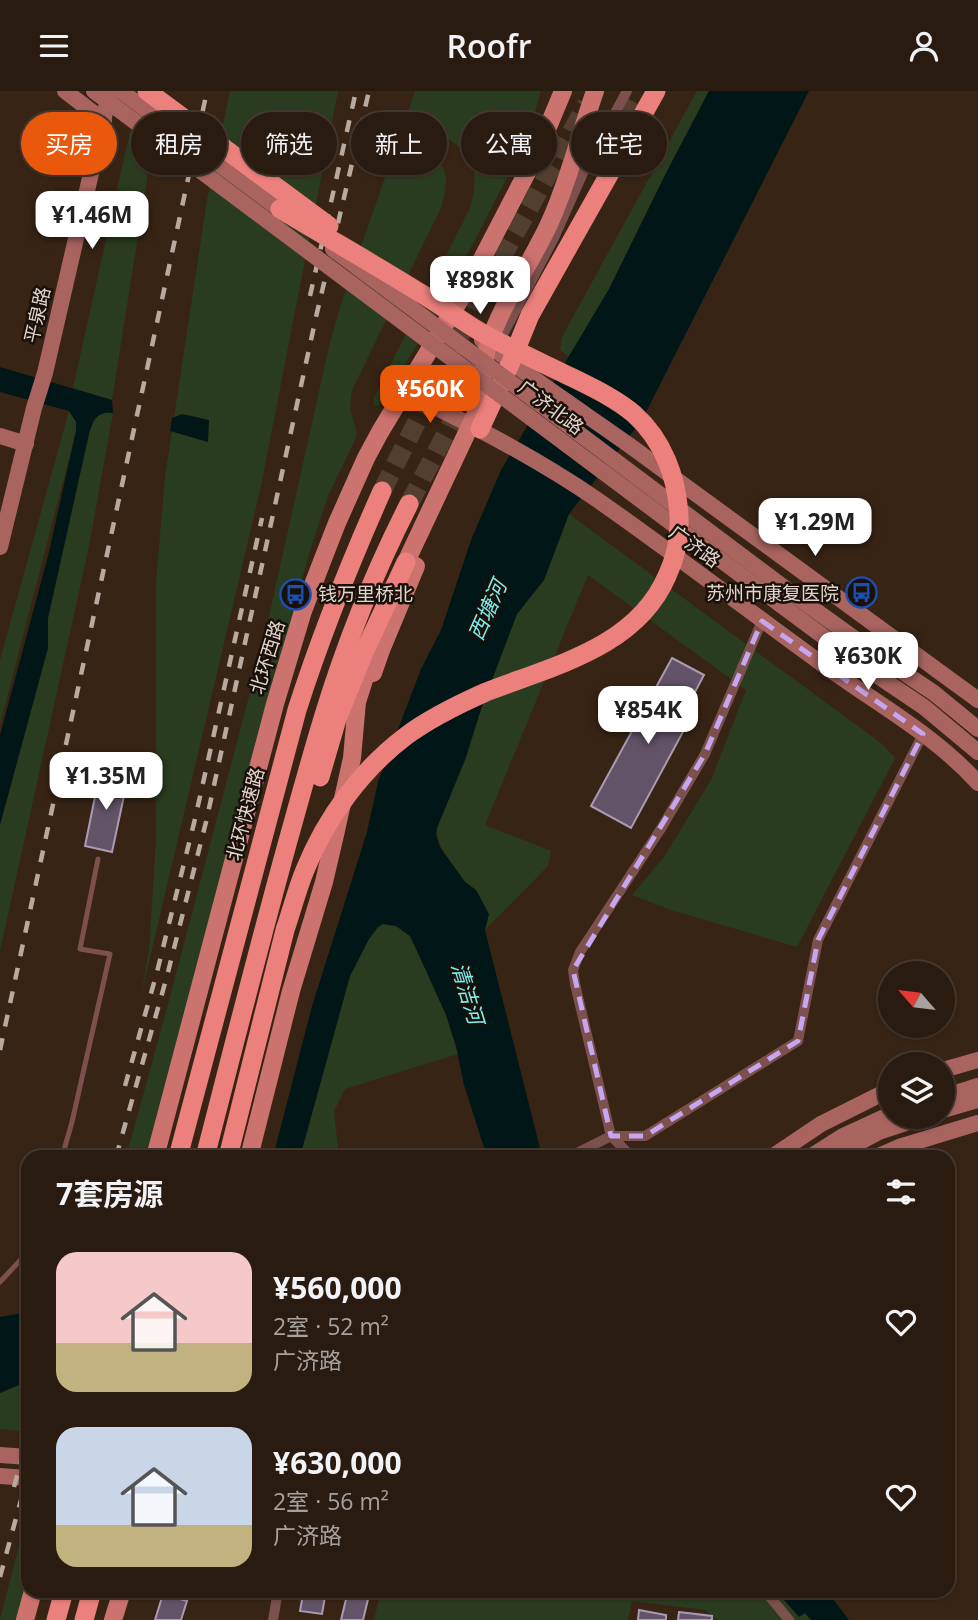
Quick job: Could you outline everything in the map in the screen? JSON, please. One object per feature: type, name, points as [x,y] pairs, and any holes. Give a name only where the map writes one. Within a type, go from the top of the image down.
[{"type":"highway","points":[[147,91],[166,112]]},
{"type":"highway","points":[[147,91],[421,293]]},
{"type":"highway","points":[[475,427],[511,362],[530,315],[656,91]]},
{"type":"highway","points":[[230,1150],[296,894],[315,848],[347,795],[386,753],[406,736],[436,717],[486,692],[574,659],[622,633],[640,618],[654,601],[676,551],[679,527],[679,505],[672,472],[658,442],[622,405],[483,333],[280,209]]},
{"type":"highway","name":"北环快速路","points":[[180,1150],[297,710],[337,596],[382,491]]},
{"type":"highway","points":[[207,1150],[320,729],[341,662],[385,554],[409,504]]},
{"type":"highway","points":[[260,946],[301,840],[337,719],[365,650],[406,562]]},
{"type":"highway","points":[[56,1620],[62,1598]]},
{"type":"highway","points":[[84,1620],[90,1598]]},
{"type":"main road","points":[[65,91],[92,112]]},
{"type":"main road","name":"广济北路","points":[[94,91],[786,599]]},
{"type":"main road","name":"平泉路","points":[[106,112],[110,91]]},
{"type":"main road","name":"广济北路","points":[[121,91],[149,112]]},
{"type":"main road","name":"北环西路","points":[[157,1150],[275,704],[303,611],[351,490],[380,432],[468,286],[538,152],[563,91]]},
{"type":"main road","points":[[251,1150],[291,991],[324,882],[370,682],[475,427],[481,400],[482,376],[506,305],[551,221],[596,91]]},
{"type":"main road","name":"广济北路","points":[[227,170],[786,599]]},
{"type":"main road","name":"平泉路","points":[[0,547],[45,373],[91,175]]},
{"type":"main road","points":[[450,317],[978,700]]},
{"type":"main road","name":"广济路","points":[[405,392],[505,443],[598,501],[853,687],[923,734],[958,762],[978,783]]},
{"type":"main road","points":[[352,758],[355,714],[360,691],[406,562],[475,427]]},
{"type":"main road","points":[[0,436],[26,444]]},
{"type":"main road","points":[[786,599],[934,693],[978,729]]},
{"type":"main road","points":[[786,599],[834,646],[924,707],[978,752]]},
{"type":"main road","points":[[955,1067],[978,1060]]},
{"type":"main road","points":[[955,1093],[978,1086]]},
{"type":"main road","points":[[782,1150],[821,1124],[878,1096]]},
{"type":"main road","points":[[955,1107],[978,1100]]},
{"type":"main road","points":[[821,1150],[851,1132],[878,1121]]},
{"type":"main road","points":[[893,1150],[978,1123]]},
{"type":"main road","points":[[845,1150],[888,1129]]},
{"type":"main road","points":[[0,1455],[21,1456]]},
{"type":"main road","points":[[0,1476],[21,1478]]},
{"type":"main road","points":[[25,1620],[31,1598]]},
{"type":"main road","points":[[113,1620],[120,1598]]},
{"type":"street","points":[[492,347],[554,238],[589,162],[627,91]]},
{"type":"street","points":[[625,1150],[611,1136],[573,970],[580,953],[662,827],[705,754],[762,621]]},
{"type":"street","points":[[583,1150],[611,1136],[645,1136],[798,1041],[818,940],[923,734]]},
{"type":"street","points":[[273,1620],[277,1598]]},
{"type":"street","points":[[771,1598],[789,1620]]},
{"type":"lane","points":[[64,1150],[110,954],[80,949],[98,859]]},
{"type":"lane","points":[[0,1282],[21,1260]]},
{"type":"highlighted area","points":[[762,621],[923,734],[818,940],[798,1041],[645,1136],[611,1136],[573,970],[705,754]]},
{"type":"green space","points":[[139,91],[161,91],[158,112],[134,112]]},
{"type":"green space","points":[[230,91],[338,91],[334,112],[241,112],[241,175],[322,175],[261,486],[141,996],[149,950],[156,841],[156,582],[165,477],[207,200],[212,175],[227,175],[226,112]]},
{"type":"green space","points":[[415,91],[541,91],[535,112],[461,112],[461,149],[447,139],[447,112],[408,112]]},
{"type":"green space","points":[[697,91],[709,91],[667,171],[667,146]]},
{"type":"green space","points":[[131,127],[131,175],[148,175],[112,400],[73,388]]},
{"type":"green space","points":[[386,175],[445,175],[446,182],[440,210],[352,390],[350,409],[357,433],[328,496],[308,557],[149,1150],[128,1150],[263,643],[330,342]]},
{"type":"green space","points":[[474,175],[508,175],[447,294],[382,404],[374,405],[374,397],[469,210],[474,190]]},
{"type":"green space","points":[[651,175],[665,175],[609,289],[570,358],[560,350],[562,337]]},
{"type":"green space","points":[[69,411],[76,421],[76,431],[0,725],[0,660]]},
{"type":"green space","points":[[104,412],[113,413],[89,546],[0,951],[0,825],[48,648],[48,618],[89,434],[95,418]]},
{"type":"green space","points":[[569,514],[881,743],[895,758],[797,947],[671,910],[632,895],[664,857],[711,780],[746,690],[588,575],[485,825],[551,851],[548,866],[485,930],[485,916],[479,896],[446,856],[437,828],[465,760],[513,623],[544,580]]},
{"type":"green space","points":[[383,924],[396,926],[410,936],[446,1015],[458,1054],[345,1089],[334,1111],[338,1148],[302,1150],[350,976],[378,927]]},
{"type":"green space","points":[[21,1384],[21,1431],[0,1429],[0,1393]]},
{"type":"green space","points":[[21,1538],[23,1598],[17,1620],[0,1620]]},
{"type":"green space","points":[[379,1598],[782,1598],[799,1616],[805,1613],[811,1620],[718,1620],[705,1610],[632,1601],[628,1620],[374,1620]]},
{"type":"water","points":[[709,91],[809,91],[642,420],[569,514],[544,580],[517,614],[465,760],[437,828],[440,847],[465,882],[476,890],[489,914],[485,930],[540,1150],[485,1150],[446,1015],[410,936],[396,926],[383,924],[369,939],[350,976],[302,1150],[275,1150],[312,1006],[367,832],[378,782],[421,669],[441,630],[471,540],[501,470],[609,289]]},
{"type":"water","points":[[0,367],[112,400],[113,413],[99,415],[89,434],[48,618],[48,648],[0,825],[0,735],[48,556],[76,422],[69,411],[0,392]]},
{"type":"water","points":[[182,414],[209,420],[208,442],[170,431],[172,418]]},
{"type":"water","points":[[21,1313],[21,1384],[0,1393],[0,1317]]},
{"type":"water","points":[[782,1598],[832,1598],[849,1620],[811,1620],[805,1613],[799,1617]]},
{"type":"building","points":[[672,658],[704,675],[677,726],[684,730],[631,828],[591,806]]},
{"type":"building","points":[[100,772],[128,777],[112,852],[85,846]]},
{"type":"building","points":[[162,1598],[187,1601],[181,1620],[155,1620]]},
{"type":"building","points":[[302,1598],[325,1598],[322,1614],[300,1611]]},
{"type":"building","points":[[346,1598],[368,1598],[363,1620],[341,1620]]},
{"type":"building","points":[[639,1610],[666,1615],[666,1620],[638,1620]]},
{"type":"building","points":[[679,1612],[712,1616],[712,1620],[678,1620]]},
{"type":"tunnel","points":[[622,112],[634,91]]},
{"type":"tunnel","points":[[382,491],[478,300],[587,104]]},
{"type":"tunnel","points":[[409,504],[484,361]]},
{"type":"railway","points":[[0,1050],[207,91]]},
{"type":"railway","points":[[310,296],[356,91]]},
{"type":"railway","points":[[118,1150],[167,976],[206,822],[316,317],[369,91]]},
{"type":"railway","points":[[125,1086],[195,819],[262,518]]},
{"type":"railway","points":[[14,1487],[21,1462]]},
{"type":"railway","points":[[0,1577],[21,1500]]},
{"type":"place","name":"苏州市康复医院","points":[[862,593]]},
{"type":"place","name":"钱万里桥北","points":[[295,594]]},
{"type":"water label","name":"西塘河","points":[[487,610]]},
{"type":"water label","name":"清洁河","points":[[468,993]]}]
